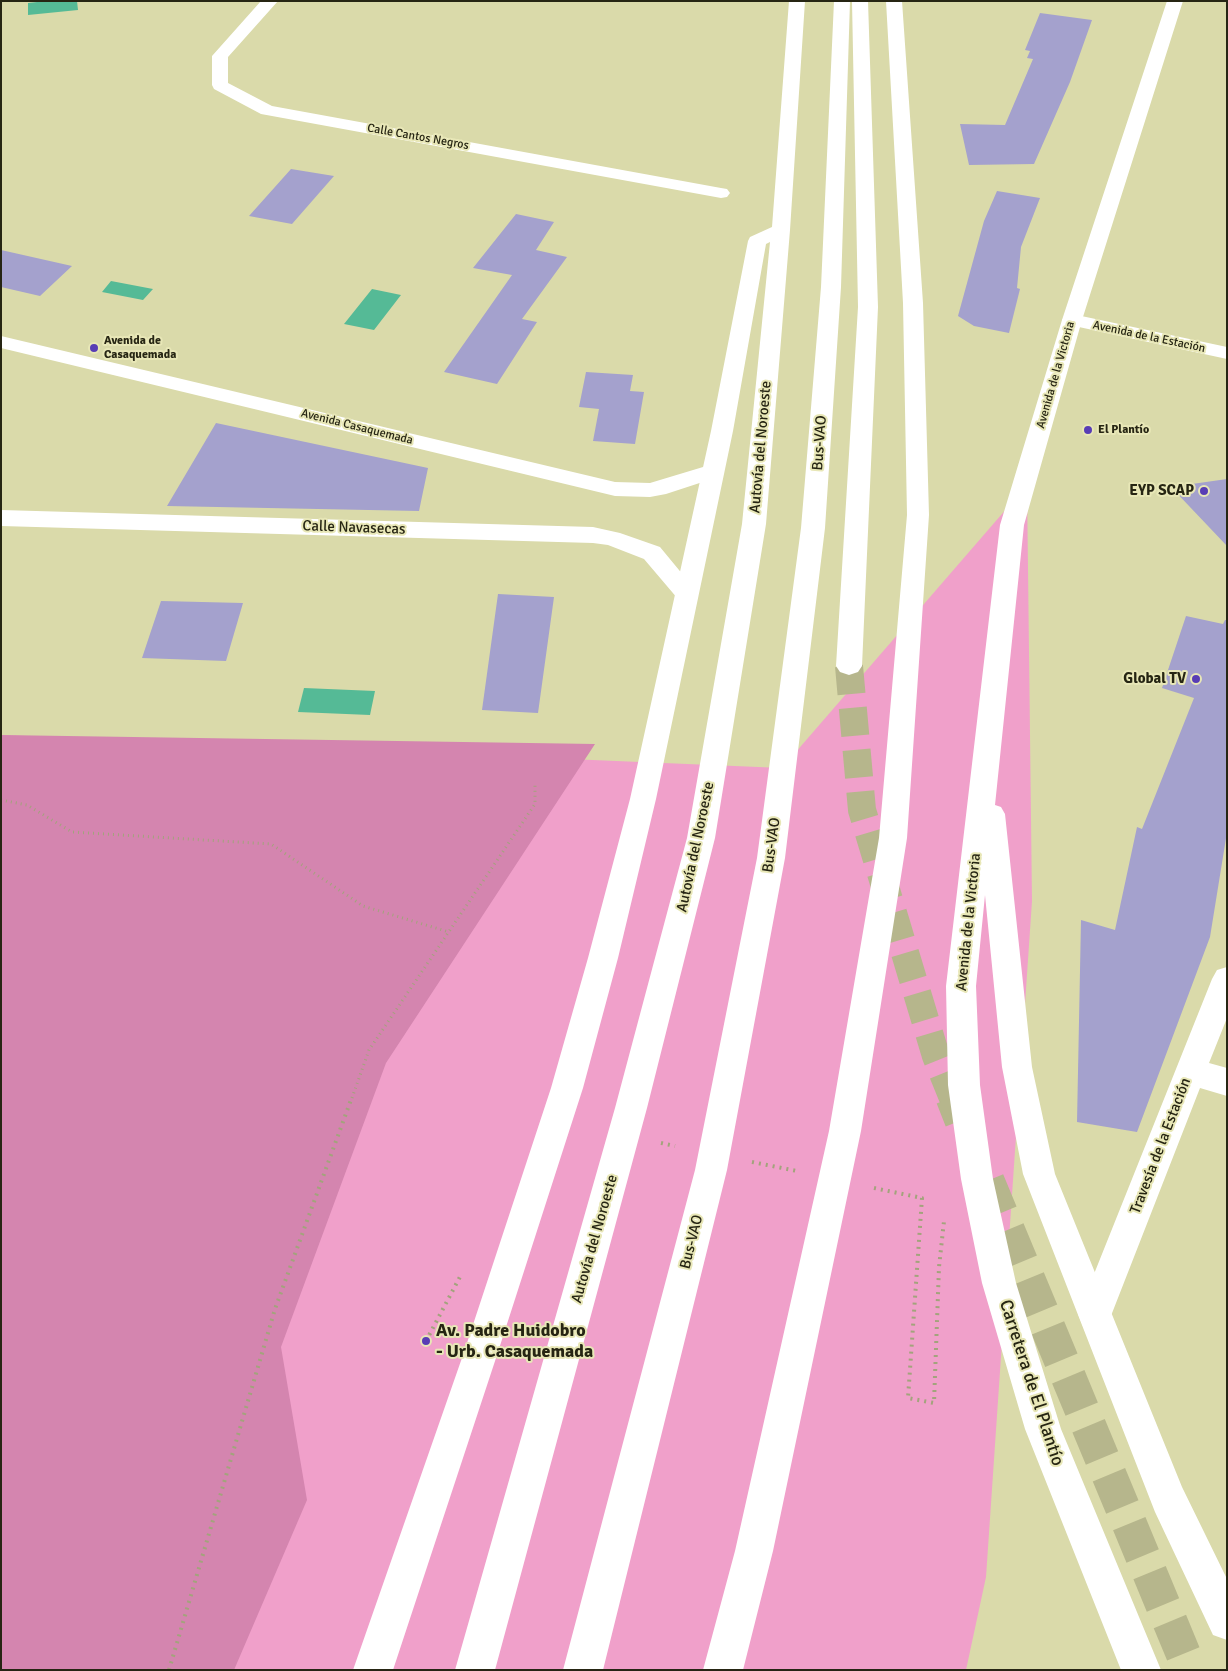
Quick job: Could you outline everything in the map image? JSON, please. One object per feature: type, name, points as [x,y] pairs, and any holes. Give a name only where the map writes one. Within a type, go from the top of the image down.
[{"type":"main road","name":"Calle Cantos Negros","points":[[270,1],[220,56],[220,85],[267,110],[721,193]]},
{"type":"main road","name":"Autovía del Noroeste","points":[[475,1670],[631,1108],[701,838],[754,524],[781,230],[797,1]]},
{"type":"main road","name":"Bus-VAO","points":[[583,1670],[711,1170],[772,858],[813,528],[831,287],[842,1]]},
{"type":"main road","points":[[849,666],[868,307],[860,1]]},
{"type":"main road","points":[[723,1670],[754,1551],[845,1132],[893,838],[918,516],[913,303],[894,1]]},
{"type":"main road","name":"Avenida de la Victoria","points":[[964,1084],[961,986],[1012,526],[1072,320],[1175,1]]},
{"type":"main road","points":[[373,1670],[480,1355],[567,1088],[603,958],[643,799],[733,376],[757,241],[781,230]]},
{"type":"main road","name":"Avenida de la Estación","points":[[1072,320],[1227,353]]},
{"type":"main road","name":"Avenida Casaquemada","points":[[1,342],[614,489],[650,490],[713,471]]},
{"type":"main road","name":"Calle Navasecas","points":[[1,518],[593,535],[612,538],[652,552],[686,593]]},
{"type":"main road","name":"Avenida de la Victoria","points":[[986,760],[1017,1067],[1039,1174],[1095,1314]]},
{"type":"main road","name":"Travesía de la Estación","points":[[1095,1314],[1227,978]]},
{"type":"main road","points":[[1190,1070],[1227,1082]]},
{"type":"main road","name":"Carretera de El Plantío","points":[[964,1084],[977,1179],[999,1283],[1042,1429],[1140,1670]]},
{"type":"main road","points":[[1095,1314],[1168,1500],[1227,1621]]},
{"type":"main road","points":[[739,1670],[754,1551]]},
{"type":"path","points":[[170,1670],[275,1309],[369,1050],[535,804],[536,783]]},
{"type":"path","points":[[1,800],[26,804],[72,832],[271,844],[363,906],[448,932]]},
{"type":"shaded area","points":[[77,1],[78,10],[28,15],[28,3]]},
{"type":"shaded area","points":[[111,281],[153,289],[143,300],[102,292]]},
{"type":"shaded area","points":[[372,289],[401,295],[374,330],[344,324]]},
{"type":"shaded area","points":[[1027,485],[1032,901],[986,1577],[966,1670],[1,1670],[1,735],[782,768]]},
{"type":"shaded area","points":[[304,688],[375,691],[370,715],[298,712]]},
{"type":"shaded area","points":[[1,735],[595,744],[386,1063],[281,1347],[307,1500],[234,1670],[1,1670]]},
{"type":"building","points":[[1040,13],[1092,20],[1070,82],[1034,164],[969,165],[960,124],[1005,125],[1033,59],[1027,58],[1030,51],[1025,50]]},
{"type":"building","points":[[291,169],[334,176],[292,224],[249,216]]},
{"type":"building","points":[[997,191],[1040,198],[1021,247],[1017,288],[1020,289],[1009,333],[974,326],[958,316],[984,221]]},
{"type":"building","points":[[516,214],[554,222],[536,250],[567,257],[522,319],[537,322],[497,384],[444,372],[512,275],[473,268]]},
{"type":"building","points":[[1,250],[72,266],[40,296],[1,287]]},
{"type":"building","points":[[586,372],[633,375],[630,391],[644,392],[635,444],[593,441],[599,409],[579,407]]},
{"type":"building","points":[[216,423],[428,468],[419,511],[167,506]]},
{"type":"building","name":"EYP SCAP","points":[[1227,479],[1227,546],[1171,487]]},
{"type":"building","points":[[498,594],[554,597],[538,713],[482,710]]},
{"type":"building","points":[[161,601],[243,603],[226,661],[142,658]]},
{"type":"building","points":[[1186,616],[1223,624],[1227,620],[1227,832],[1210,937],[1137,1132],[1077,1122],[1081,920],[1115,930],[1137,827],[1142,829],[1194,698],[1162,688]]},
{"type":"tunnel","points":[[849,666],[862,810],[936,1056],[953,1098]]},
{"type":"tunnel","points":[[953,1097],[962,1120]]},
{"type":"tunnel","points":[[987,1181],[1190,1670]]},
{"type":"place","name":"Avenida de Casaquemada","points":[[94,348]]},
{"type":"place","name":"El Plantío","points":[[1088,430]]},
{"type":"place","name":"EYP SCAP","points":[[1204,491]]},
{"type":"place","name":"Global TV","points":[[1196,679]]},
{"type":"place","name":"Av. Padre Huidobro - Urb. Casaquemada","points":[[426,1341]]}]
